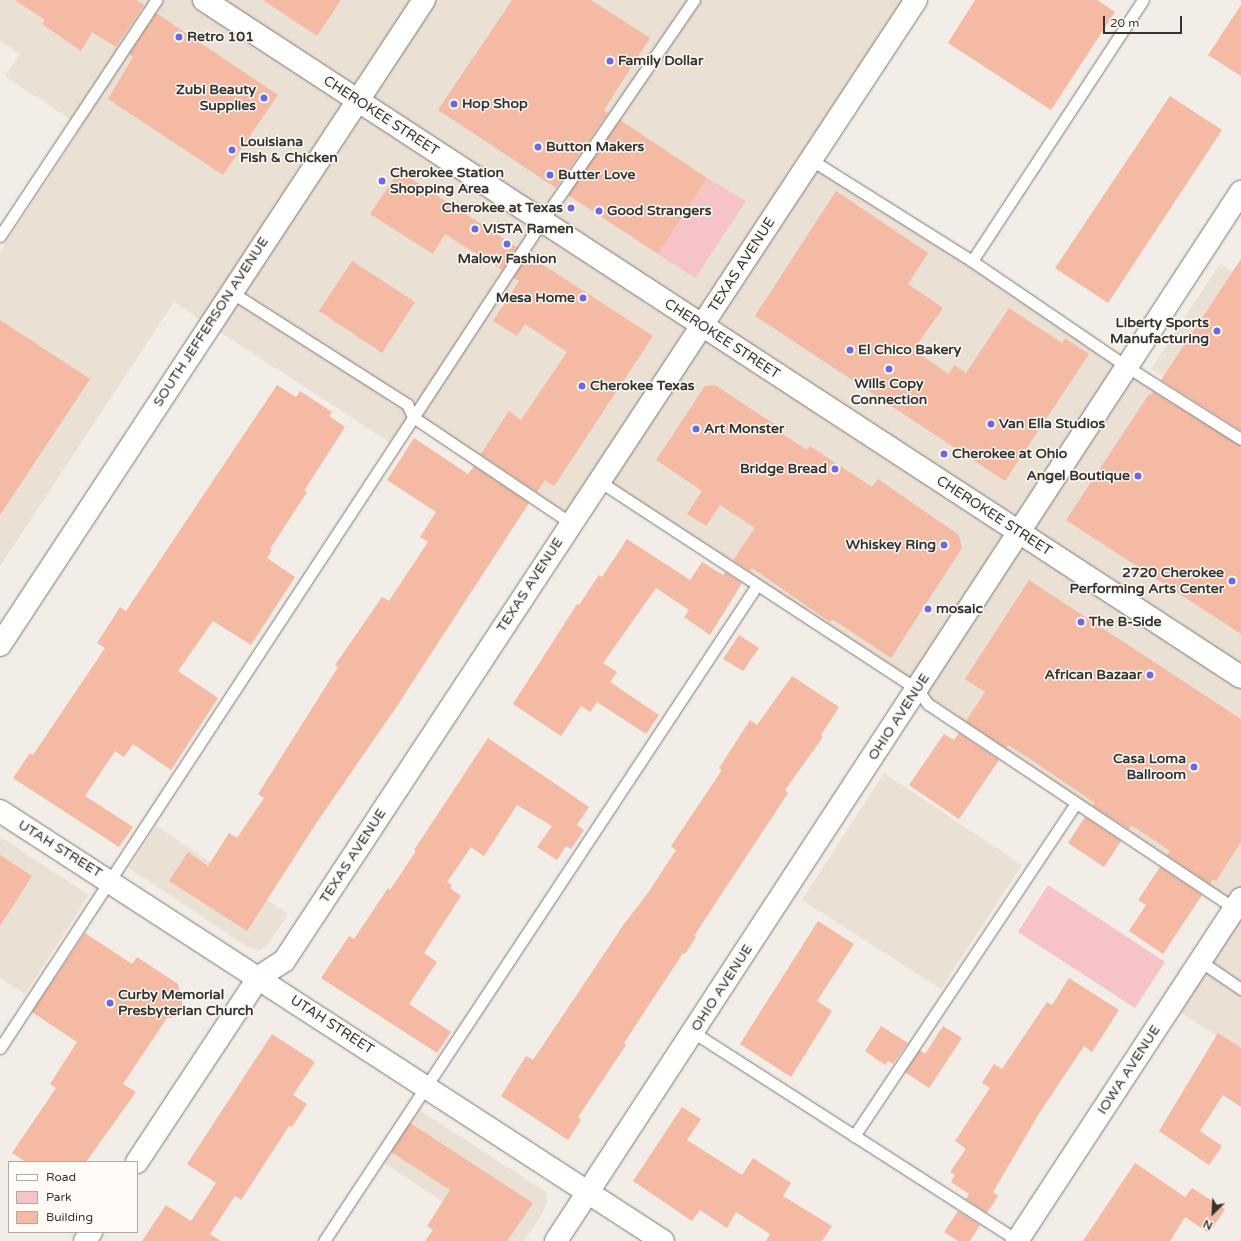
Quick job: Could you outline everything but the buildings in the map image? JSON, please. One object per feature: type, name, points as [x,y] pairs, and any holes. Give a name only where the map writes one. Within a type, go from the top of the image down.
[{"type":"street","name":"CHEROKEE STREET","points":[[204,0],[1241,678]]},
{"type":"street","name":"SOUTH JEFFERSON AVENUE","points":[[0,645],[424,0]]},
{"type":"street","name":"TEXAS AVENUE","points":[[138,1161],[259,977],[284,961],[916,0]]},
{"type":"street","name":"OHIO AVENUE","points":[[556,1241],[1241,192]]},
{"type":"street","name":"UTAH STREET","points":[[0,811],[108,879],[663,1241]]},
{"type":"street","name":"IOWA AVENUE","points":[[1017,1241],[1238,904]]},
{"type":"lane","points":[[0,236],[156,0]]},
{"type":"lane","points":[[0,1048],[108,879],[542,222],[694,0]]},
{"type":"lane","points":[[972,262],[1143,0]]},
{"type":"lane","points":[[810,159],[972,262],[1126,366],[1241,439]]},
{"type":"lane","points":[[231,292],[407,404],[413,417],[571,523]]},
{"type":"lane","points":[[599,481],[917,689],[928,704],[1076,805],[1238,904]]},
{"type":"lane","points":[[324,1241],[757,585]]},
{"type":"lane","points":[[854,1136],[1076,805]]},
{"type":"lane","points":[[1200,962],[1241,989]]},
{"type":"lane","points":[[693,1032],[1017,1241]]},
{"type":"shaded area","points":[[0,0],[916,0],[810,159],[1241,444],[1241,1052],[1171,1006],[1235,909],[600,481],[571,523],[414,418],[389,442],[174,302],[0,566],[0,252],[82,127],[5,76],[20,54],[0,41]]},
{"type":"shaded area","name":"Liberty Sports Manufacturing","points":[[1220,264],[1241,277],[1241,426],[1151,369]]},
{"type":"shaded area","points":[[884,773],[1022,865],[941,989],[802,900]]},
{"type":"shaded area","points":[[156,826],[288,914],[268,945],[259,950],[247,947],[129,868]]},
{"type":"shaded area","points":[[0,837],[89,895],[25,994],[0,978]]},
{"type":"shaded area","points":[[419,1110],[546,1192],[547,1201],[543,1212],[524,1241],[503,1241],[384,1163]]},
{"type":"green space","points":[[707,178],[746,201],[695,278],[658,254]]},
{"type":"green space","points":[[1048,885],[1165,962],[1135,1008],[1018,932]]},
{"type":"place","name":"Retro 101","points":[[179,37]]},
{"type":"place","name":"Family Dollar","points":[[610,61]]},
{"type":"place","name":"Zubi Beauty Supplies","points":[[264,98]]},
{"type":"place","name":"Hop Shop","points":[[454,104]]},
{"type":"place","name":"Button Makers","points":[[538,147]]},
{"type":"place","name":"Louisiana Fish & Chicken","points":[[232,150]]},
{"type":"place","name":"Butter Love","points":[[550,175]]},
{"type":"place","name":"Cherokee Station Shopping Area","points":[[382,181]]},
{"type":"place","name":"Cherokee at Texas","points":[[571,208]]},
{"type":"place","name":"Good Strangers","points":[[599,211]]},
{"type":"place","name":"VISTA Ramen","points":[[475,229]]},
{"type":"place","name":"Malow Fashion","points":[[507,244]]},
{"type":"place","name":"Mesa Home","points":[[583,298]]},
{"type":"place","name":"Liberty Sports Manufacturing","points":[[1217,331]]},
{"type":"place","name":"El Chico Bakery","points":[[850,350]]},
{"type":"place","name":"Wills Copy Connection","points":[[889,369]]},
{"type":"place","name":"Cherokee Texas","points":[[582,386]]},
{"type":"place","name":"Van Ella Studios","points":[[991,424]]},
{"type":"place","name":"Art Monster","points":[[696,429]]},
{"type":"place","name":"Cherokee at Ohio","points":[[944,454]]},
{"type":"place","name":"Bridge Bread","points":[[835,469]]},
{"type":"place","name":"Angel Boutique","points":[[1138,476]]},
{"type":"place","name":"Whiskey Ring","points":[[944,545]]},
{"type":"place","name":"2720 Cherokee Performing Arts Center","points":[[1232,581]]},
{"type":"place","name":"mosaic","points":[[928,609]]},
{"type":"place","name":"The B-Side","points":[[1081,622]]},
{"type":"place","name":"African Bazaar","points":[[1150,675]]},
{"type":"place","name":"Casa Loma Ballroom","points":[[1194,767]]},
{"type":"place","name":"Curby Memorial Presbyterian Church","points":[[110,1003]]}]
